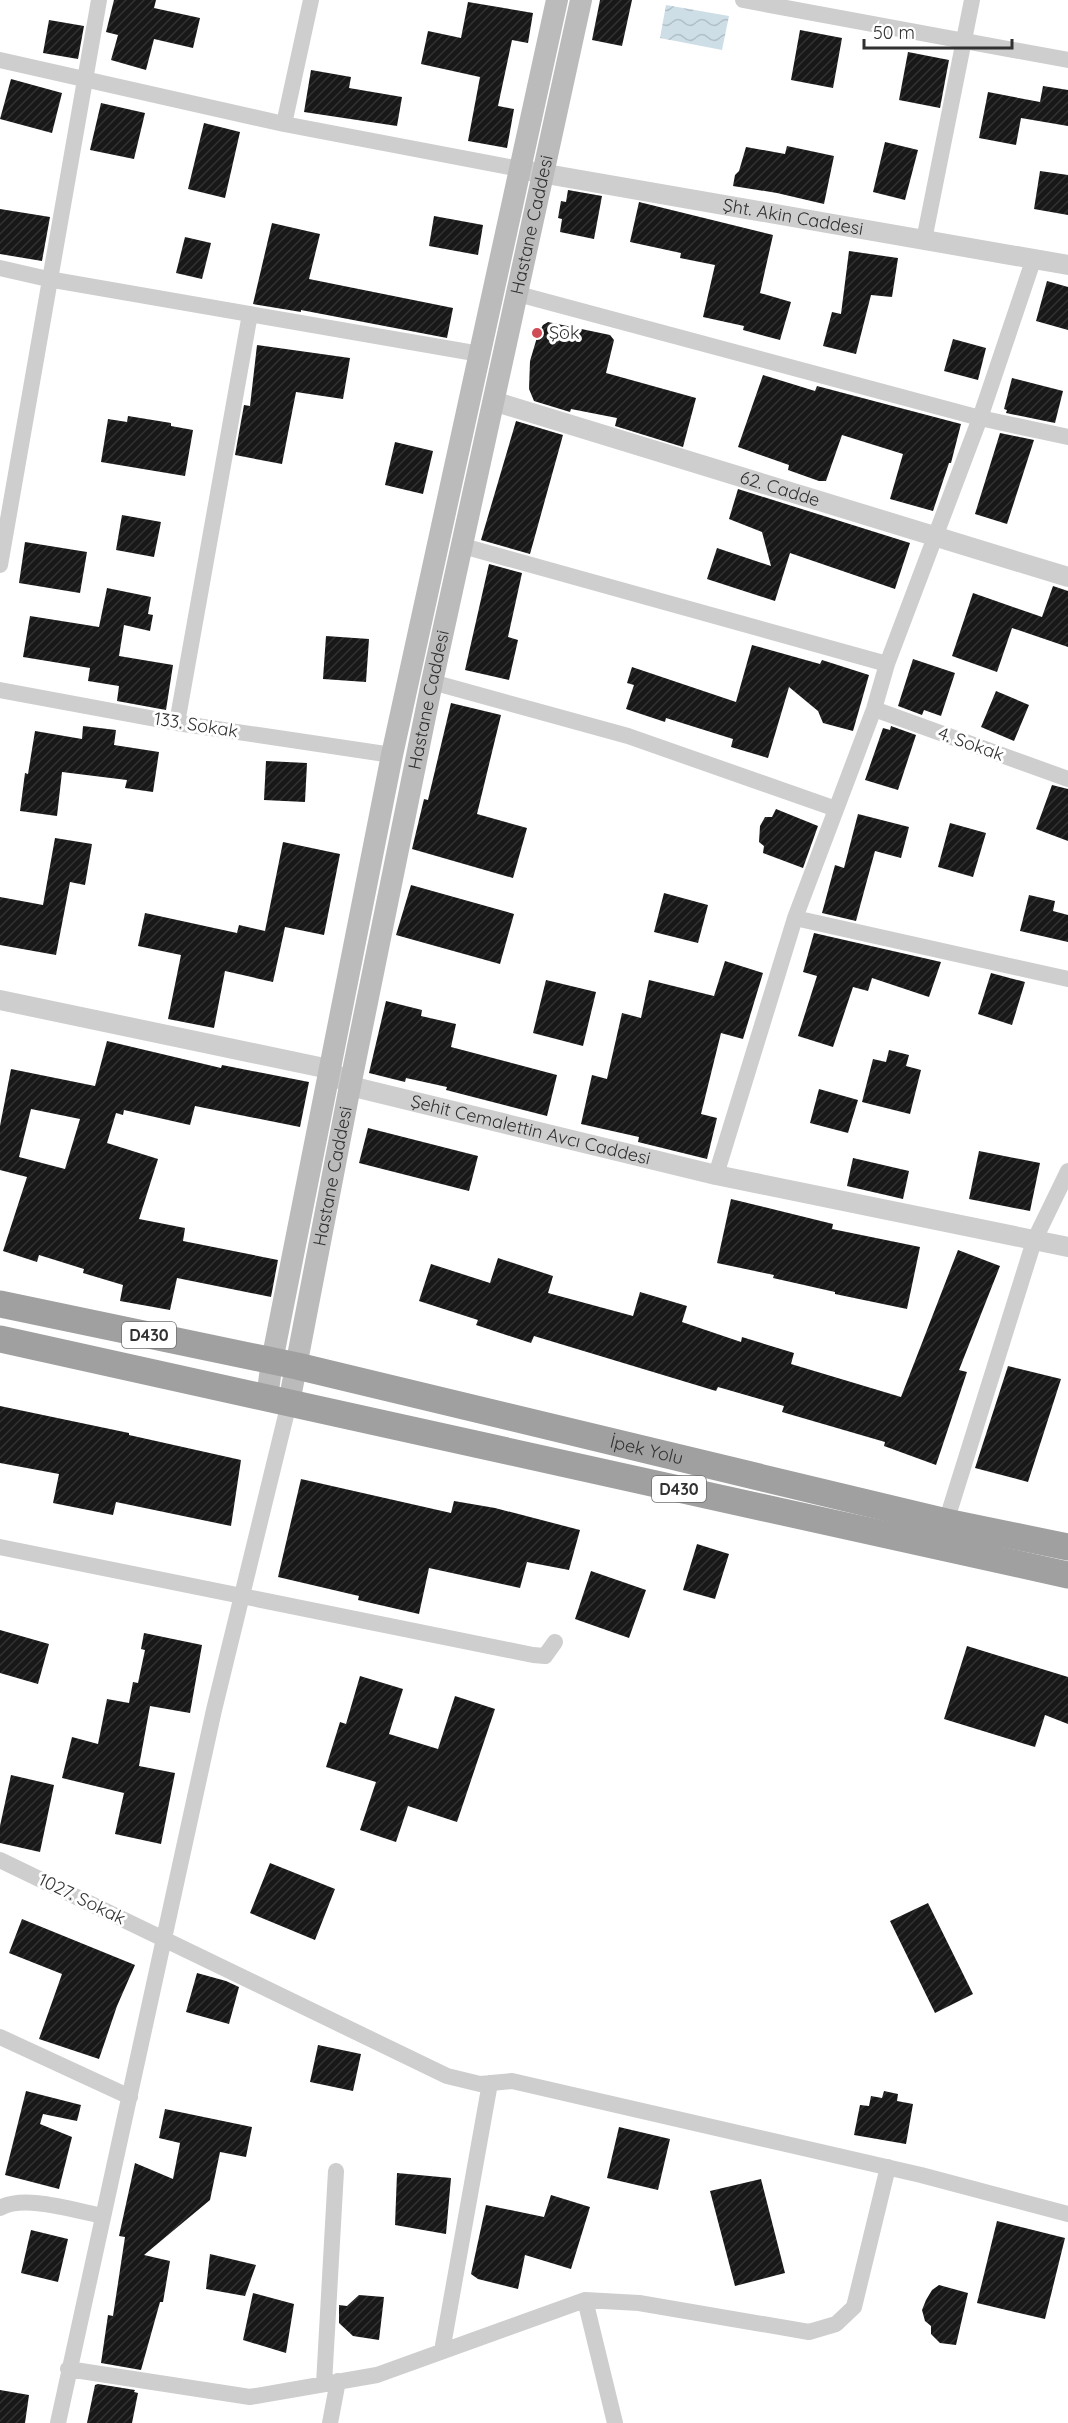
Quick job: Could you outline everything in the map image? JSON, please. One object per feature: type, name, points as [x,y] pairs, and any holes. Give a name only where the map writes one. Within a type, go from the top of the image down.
[{"type":"highway","name":"D430","points":[[0,1304],[285,1363]]},
{"type":"highway","name":"D430","points":[[0,1339],[1068,1575]]},
{"type":"highway","name":"İpek Yolu","points":[[285,1363],[946,1522],[1068,1547]]},
{"type":"main road","name":"Hastane Caddesi","points":[[285,1363],[350,1086],[432,682],[463,546],[492,401],[518,294],[531,171],[557,0]]},
{"type":"main road","name":"Hastane Caddesi","points":[[278,1400],[329,1068],[392,755],[480,354],[581,0]]},
{"type":"street","points":[[0,565],[48,279],[99,0]]},
{"type":"street","points":[[284,124],[311,0]]},
{"type":"street","points":[[743,0],[1068,60]]},
{"type":"street","points":[[924,240],[972,0]]},
{"type":"street","points":[[0,60],[284,124],[531,171]]},
{"type":"street","name":"Şht. Akin Caddesi","points":[[531,171],[1068,265]]},
{"type":"street","points":[[716,1175],[795,918],[874,709],[887,664],[980,418],[1034,258]]},
{"type":"street","points":[[0,268],[48,279],[480,354]]},
{"type":"street","points":[[518,294],[980,418],[1068,437]]},
{"type":"street","points":[[177,723],[250,314]]},
{"type":"street","name":"62. Cadde","points":[[492,401],[937,535],[1068,577]]},
{"type":"street","points":[[463,546],[887,664]]},
{"type":"street","points":[[432,682],[628,736],[836,809]]},
{"type":"street","name":"133. Sokak","points":[[0,690],[177,723],[392,755]]},
{"type":"street","name":"4. Sokak","points":[[874,709],[1068,779]]},
{"type":"street","points":[[795,918],[1068,979]]},
{"type":"street","name":"Şehit Cemalettin Avcı Caddesi","points":[[0,1000],[329,1068],[350,1086],[716,1175],[1068,1247]]},
{"type":"street","points":[[946,1522],[1034,1241],[1068,1171]]},
{"type":"street","points":[[58,2423],[68,2369],[241,1597],[278,1400]]},
{"type":"street","points":[[0,1547],[533,1655],[545,1656],[555,1642]]},
{"type":"street","name":"1027. Sokak","points":[[0,1860],[447,2076],[480,2084],[512,2081],[888,2167],[1068,2214]]},
{"type":"street","points":[[0,2037],[130,2097]]},
{"type":"street","points":[[442,2351],[490,2083]]},
{"type":"street","points":[[68,2369],[250,2397],[377,2375],[585,2300],[639,2303],[809,2332],[836,2324],[854,2307],[888,2167]]},
{"type":"street","points":[[330,2423],[336,2171]]},
{"type":"street","points":[[0,2208],[10,2203],[32,2203],[103,2216]]},
{"type":"street","points":[[585,2300],[615,2423]]},
{"type":"water","points":[[666,5],[729,16],[722,50],[660,38]]},
{"type":"building","points":[[114,0],[156,0],[154,8],[200,18],[193,48],[154,39],[146,70],[111,60],[118,35],[106,32]]},
{"type":"building","points":[[600,0],[632,0],[622,46],[592,40]]},
{"type":"building","points":[[468,2],[533,13],[528,43],[512,40],[498,106],[514,109],[507,148],[468,141],[480,77],[421,64],[428,31],[461,38]]},
{"type":"building","points":[[49,20],[84,26],[78,59],[43,53]]},
{"type":"building","points":[[800,30],[842,38],[833,88],[791,80]]},
{"type":"building","points":[[908,52],[949,60],[940,108],[899,100]]},
{"type":"building","points":[[311,70],[351,77],[349,88],[402,97],[397,126],[304,112]]},
{"type":"building","points":[[11,79],[62,93],[52,133],[0,119]]},
{"type":"building","points":[[1043,86],[1068,90],[1068,126],[1021,118],[1016,145],[979,138],[988,92],[1040,102]]},
{"type":"building","points":[[101,103],[145,113],[134,159],[90,150]]},
{"type":"building","points":[[204,123],[240,132],[225,198],[188,189]]},
{"type":"building","points":[[885,142],[918,150],[905,200],[873,192]]},
{"type":"building","points":[[787,146],[834,156],[824,204],[733,186],[746,147],[785,154]]},
{"type":"building","points":[[1040,171],[1068,175],[1068,215],[1034,209]]},
{"type":"building","points":[[568,190],[602,196],[594,239],[560,232],[562,219],[558,218],[561,201],[566,202]]},
{"type":"building","points":[[639,202],[773,235],[760,293],[791,302],[780,340],[743,330],[744,326],[703,317],[715,265],[680,258],[681,253],[630,242]]},
{"type":"building","points":[[0,209],[50,217],[42,261],[0,254]]},
{"type":"building","points":[[434,216],[483,225],[478,255],[429,246]]},
{"type":"building","points":[[272,223],[320,234],[309,279],[453,308],[447,338],[301,310],[301,312],[253,304]]},
{"type":"building","points":[[185,237],[211,243],[202,279],[176,273]]},
{"type":"building","points":[[849,251],[898,258],[892,297],[871,295],[856,354],[823,346],[832,312],[841,314]]},
{"type":"building","points":[[1047,281],[1068,287],[1068,330],[1036,321]]},
{"type":"building","points":[[548,322],[610,335],[614,340],[606,373],[696,398],[683,447],[615,426],[617,418],[571,409],[570,412],[534,401],[529,389],[530,361],[538,334],[543,325]]},
{"type":"building","points":[[953,339],[986,348],[978,380],[944,371]]},
{"type":"building","points":[[257,345],[350,358],[343,399],[296,392],[282,464],[235,455],[244,405],[250,406]]},
{"type":"building","points":[[763,375],[815,391],[817,386],[961,424],[951,463],[949,463],[933,511],[890,499],[903,454],[842,435],[826,481],[819,481],[788,470],[789,465],[738,447]]},
{"type":"building","points":[[1012,378],[1063,391],[1055,423],[1006,413],[1007,410],[1004,409]]},
{"type":"building","points":[[128,416],[171,423],[171,426],[193,430],[185,476],[101,462],[108,419],[127,422]]},
{"type":"building","points":[[516,421],[563,435],[530,554],[481,540]]},
{"type":"building","points":[[1000,433],[1034,440],[1007,524],[975,514]]},
{"type":"building","points":[[395,442],[433,451],[423,494],[385,485]]},
{"type":"building","points":[[738,489],[910,543],[895,589],[790,553],[775,601],[707,579],[717,548],[771,566],[762,532],[729,519]]},
{"type":"building","points":[[122,515],[161,522],[154,557],[116,550]]},
{"type":"building","points":[[25,542],[87,552],[80,593],[19,583]]},
{"type":"building","points":[[489,564],[522,573],[508,637],[518,640],[509,680],[465,670]]},
{"type":"building","points":[[1053,586],[1068,591],[1068,647],[1012,628],[997,672],[952,656],[973,593],[1042,617]]},
{"type":"building","points":[[107,588],[151,597],[148,614],[153,615],[150,631],[124,625],[119,656],[173,665],[166,710],[117,701],[119,686],[88,681],[90,668],[23,657],[30,616],[99,627]]},
{"type":"building","points":[[326,636],[369,639],[366,682],[323,679]]},
{"type":"building","points":[[752,645],[820,664],[822,660],[869,675],[853,731],[823,723],[818,711],[789,687],[768,758],[731,747],[733,739],[666,718],[665,722],[626,709],[634,685],[627,683],[632,667],[736,702]]},
{"type":"building","points":[[913,659],[955,673],[941,716],[924,710],[922,715],[898,706]]},
{"type":"building","points":[[996,691],[1029,705],[1014,741],[981,727]]},
{"type":"building","points":[[451,703],[501,715],[477,814],[527,828],[513,878],[412,849],[424,799],[428,800]]},
{"type":"building","points":[[83,726],[116,730],[114,745],[159,752],[153,792],[125,788],[127,780],[62,772],[57,816],[20,811],[25,773],[28,774],[35,731],[82,739]]},
{"type":"building","points":[[891,726],[916,735],[898,790],[865,780],[883,728],[890,730]]},
{"type":"building","points":[[266,761],[307,763],[305,802],[264,800]]},
{"type":"building","points":[[1052,785],[1068,789],[1068,841],[1036,829]]},
{"type":"building","points":[[776,809],[818,826],[803,868],[763,853],[764,846],[759,842],[760,826],[765,817],[772,817]]},
{"type":"building","points":[[858,814],[909,827],[901,858],[875,851],[856,921],[822,913],[835,865],[844,868]]},
{"type":"building","points":[[950,823],[986,833],[973,877],[938,867]]},
{"type":"building","points":[[55,838],[92,844],[85,885],[70,882],[56,955],[0,945],[0,897],[43,905]]},
{"type":"building","points":[[283,842],[340,854],[324,935],[285,927],[273,982],[225,971],[214,1028],[168,1019],[181,955],[138,946],[145,913],[237,933],[239,925],[265,931]]},
{"type":"building","points":[[411,885],[514,914],[500,964],[396,935]]},
{"type":"building","points":[[664,893],[708,905],[698,943],[654,932]]},
{"type":"building","points":[[1029,895],[1055,901],[1053,911],[1068,915],[1068,942],[1020,931]]},
{"type":"building","points":[[814,933],[941,962],[929,997],[872,978],[868,991],[853,987],[833,1047],[798,1036],[817,976],[803,972]]},
{"type":"building","points":[[725,961],[763,973],[743,1039],[721,1033],[701,1114],[717,1118],[707,1159],[638,1142],[639,1137],[581,1124],[592,1075],[607,1079],[622,1013],[641,1018],[649,980],[714,996]]},
{"type":"building","points":[[991,973],[1025,982],[1012,1025],[978,1014]]},
{"type":"building","points":[[546,980],[596,992],[583,1046],[533,1033]]},
{"type":"building","points":[[386,1001],[422,1010],[421,1016],[456,1024],[451,1047],[557,1075],[547,1116],[446,1090],[447,1087],[406,1078],[405,1082],[369,1073]]},
{"type":"building","points":[[107,1041],[221,1068],[222,1065],[309,1082],[300,1127],[195,1106],[190,1125],[124,1110],[123,1115],[116,1113],[107,1143],[158,1159],[139,1219],[185,1228],[183,1241],[278,1260],[271,1297],[177,1278],[170,1310],[120,1301],[123,1285],[83,1273],[84,1269],[39,1255],[37,1262],[3,1251],[27,1177],[0,1170],[0,1126],[11,1069],[95,1086]],"holes":[[[31,1109],[80,1119],[65,1169],[19,1157]]]},
{"type":"building","points":[[889,1050],[909,1055],[906,1066],[921,1070],[910,1114],[862,1102],[873,1059],[886,1062]]},
{"type":"building","points":[[819,1089],[858,1100],[848,1133],[810,1123]]},
{"type":"building","points":[[368,1128],[478,1156],[469,1191],[359,1163]]},
{"type":"building","points":[[979,1151],[1040,1163],[1030,1211],[969,1199]]},
{"type":"building","points":[[853,1158],[909,1171],[903,1199],[847,1186]]},
{"type":"building","points":[[731,1199],[833,1224],[832,1229],[920,1247],[907,1309],[835,1294],[835,1292],[773,1278],[774,1275],[717,1263]]},
{"type":"building","points":[[958,1250],[1000,1266],[959,1370],[967,1372],[936,1465],[884,1446],[885,1442],[782,1412],[784,1406],[718,1387],[716,1391],[534,1336],[531,1343],[476,1325],[478,1320],[419,1301],[431,1264],[490,1283],[498,1258],[553,1276],[548,1293],[633,1316],[640,1292],[687,1306],[682,1322],[741,1342],[742,1337],[794,1353],[791,1364],[901,1397]]},
{"type":"building","points":[[1008,1366],[1061,1379],[1028,1482],[975,1468]]},
{"type":"building","points":[[0,1406],[129,1433],[129,1435],[241,1460],[231,1526],[116,1502],[113,1515],[53,1503],[59,1474],[0,1463]]},
{"type":"building","points":[[301,1479],[451,1513],[454,1501],[495,1508],[580,1530],[569,1570],[527,1562],[520,1588],[429,1568],[419,1614],[358,1600],[359,1596],[278,1577]]},
{"type":"building","points":[[697,1544],[729,1554],[715,1599],[683,1590]]},
{"type":"building","points":[[591,1571],[646,1590],[629,1638],[575,1619]]},
{"type":"building","points":[[0,1630],[49,1644],[38,1684],[0,1673]]},
{"type":"building","points":[[144,1633],[202,1645],[190,1713],[150,1706],[139,1766],[175,1773],[161,1844],[115,1834],[124,1793],[62,1778],[72,1737],[98,1744],[107,1699],[129,1703],[133,1682],[138,1683],[145,1650],[141,1649]]},
{"type":"building","points":[[967,1646],[1068,1677],[1068,1724],[1045,1715],[1035,1747],[944,1719]]},
{"type":"building","points":[[360,1676],[403,1689],[389,1734],[438,1749],[455,1696],[495,1709],[457,1822],[408,1806],[396,1842],[360,1830],[376,1782],[326,1767],[340,1722],[346,1724]]},
{"type":"building","points":[[11,1775],[54,1785],[40,1852],[0,1843],[0,1826]]},
{"type":"building","points":[[270,1863],[335,1889],[315,1940],[250,1913]]},
{"type":"building","points":[[928,1903],[973,1994],[935,2013],[890,1921]]},
{"type":"building","points":[[22,1919],[135,1965],[117,2006],[99,2059],[39,2039],[62,1974],[9,1953]]},
{"type":"building","points":[[197,1973],[239,1987],[229,2024],[186,2012]]},
{"type":"building","points":[[318,2045],[361,2054],[353,2091],[310,2082]]},
{"type":"building","points":[[26,2091],[81,2105],[77,2121],[43,2114],[40,2124],[72,2137],[59,2189],[5,2175]]},
{"type":"building","points":[[884,2091],[898,2094],[897,2101],[913,2104],[906,2144],[854,2135],[860,2105],[869,2106],[871,2096],[882,2098]]},
{"type":"building","points":[[165,2109],[252,2127],[246,2157],[220,2152],[210,2200],[144,2255],[170,2261],[163,2302],[160,2302],[141,2370],[101,2363],[108,2315],[113,2316],[125,2237],[119,2236],[135,2163],[173,2179],[180,2143],[159,2138]]},
{"type":"building","points":[[619,2127],[670,2139],[658,2190],[607,2178]]},
{"type":"building","points":[[397,2173],[451,2178],[446,2234],[395,2225]]},
{"type":"building","points":[[761,2179],[785,2273],[735,2286],[710,2191]]},
{"type":"building","points":[[551,2195],[590,2207],[571,2269],[525,2255],[518,2289],[478,2279],[471,2274],[486,2205],[544,2217]]},
{"type":"building","points":[[997,2221],[1065,2238],[1045,2319],[977,2303]]},
{"type":"building","points":[[31,2230],[68,2239],[58,2282],[21,2273]]},
{"type":"building","points":[[210,2254],[256,2265],[245,2296],[206,2289]]},
{"type":"building","points":[[939,2285],[968,2293],[956,2345],[940,2343],[931,2334],[931,2326],[925,2321],[922,2310],[932,2290]]},
{"type":"building","points":[[253,2293],[294,2304],[286,2353],[243,2340]]},
{"type":"building","points":[[359,2295],[384,2297],[379,2340],[353,2336],[339,2323],[339,2305],[347,2306]]},
{"type":"building","points":[[95,2385],[135,2390],[134,2392],[138,2393],[132,2423],[87,2423]]},
{"type":"building","points":[[0,2390],[29,2395],[25,2423],[0,2423]]},
{"type":"place","name":"Şok","points":[[537,333]]}]
